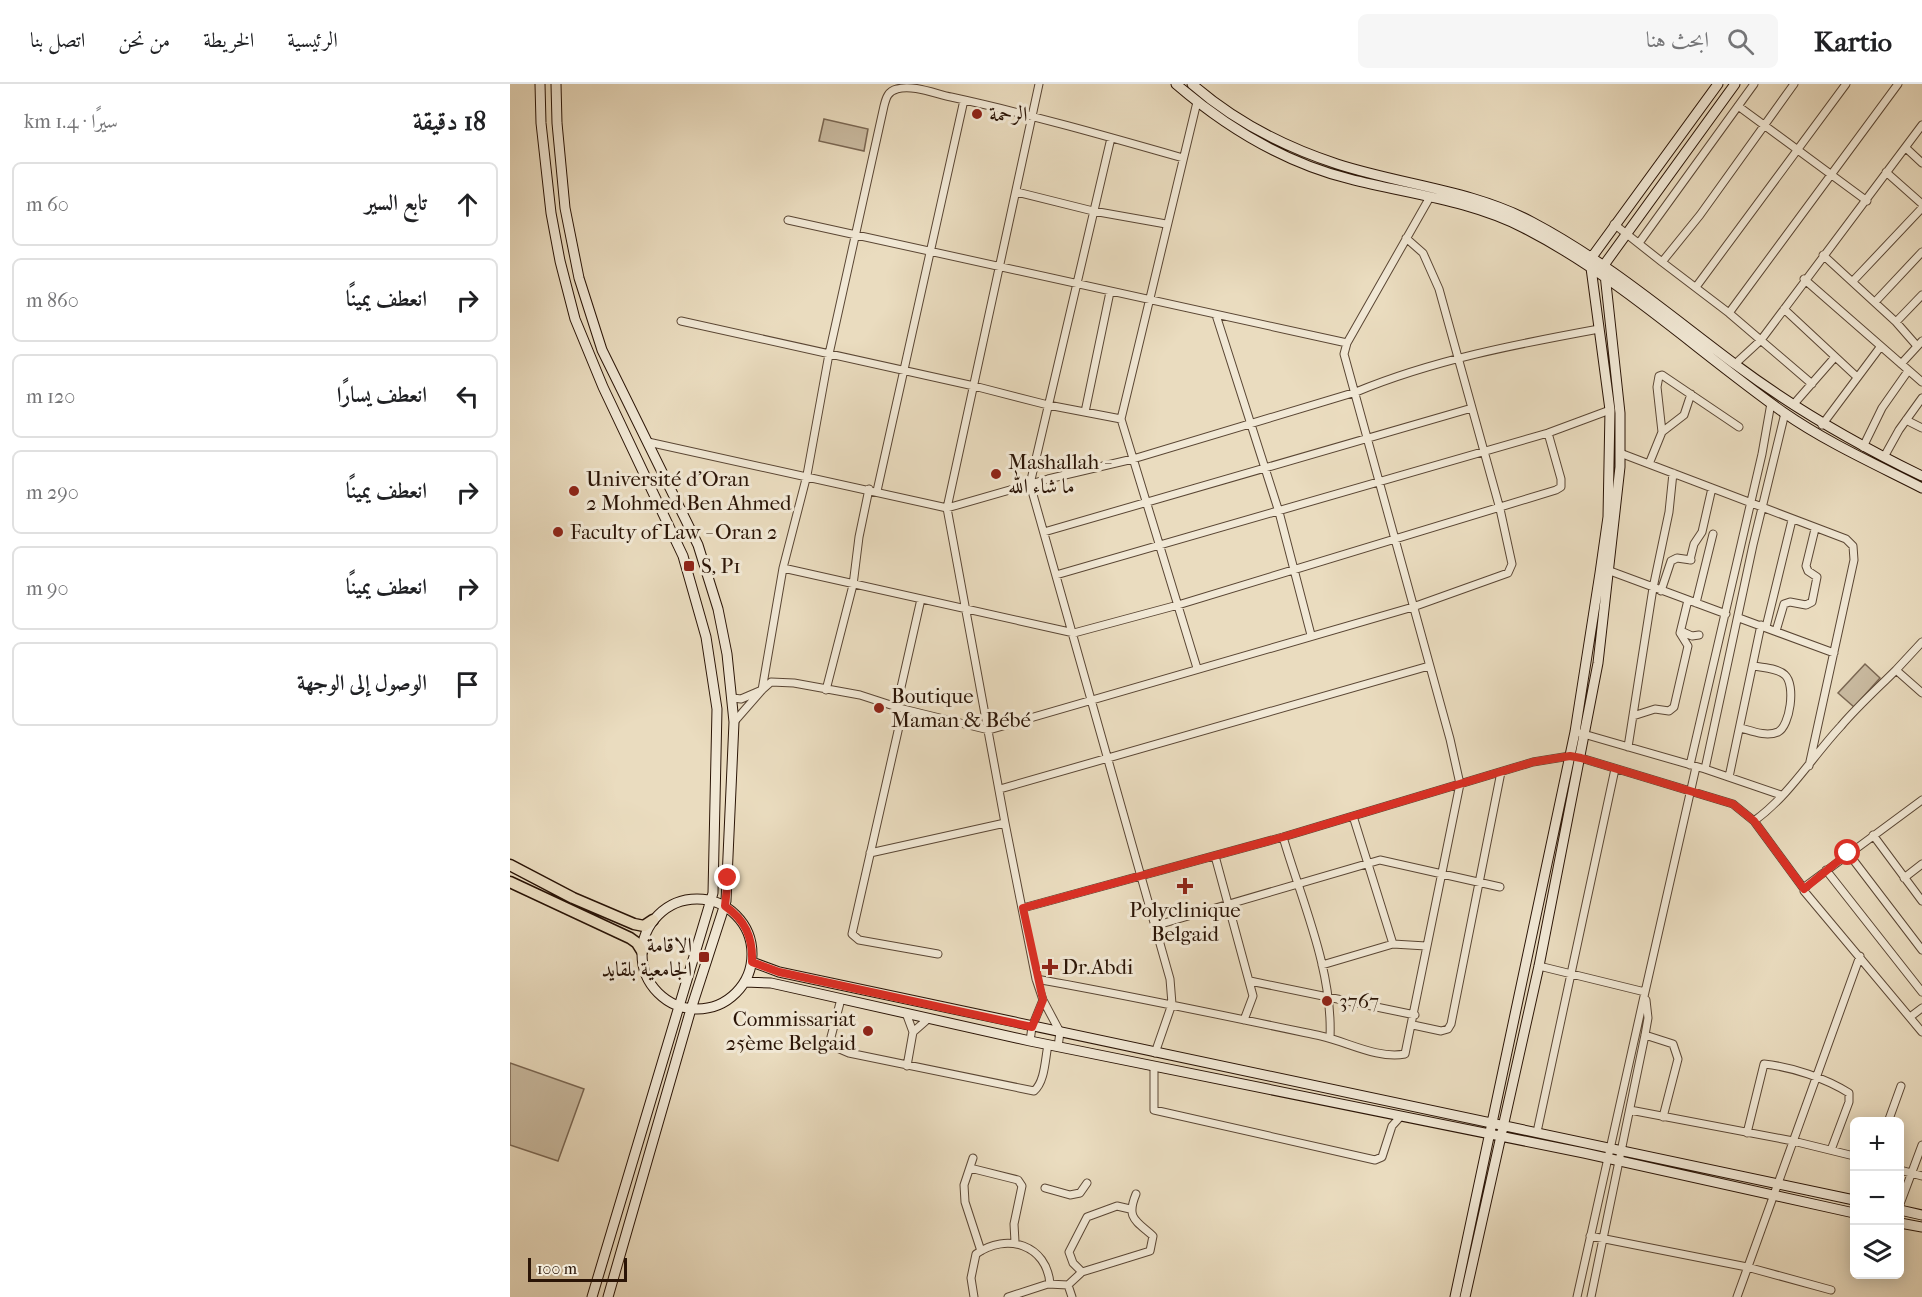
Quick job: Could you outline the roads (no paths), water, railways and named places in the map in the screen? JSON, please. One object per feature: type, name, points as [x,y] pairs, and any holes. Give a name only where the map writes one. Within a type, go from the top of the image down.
[{"type":"highway","points":[[510,865],[573,898],[634,924],[644,926],[653,920]]},
{"type":"highway","points":[[510,882],[630,938],[642,951]]},
{"type":"main road","points":[[540,84],[541,123],[551,213],[560,261],[575,319],[603,387],[683,556],[706,637],[715,684],[718,734],[714,881],[711,900],[592,1297]]},
{"type":"main road","points":[[556,84],[557,123],[565,208],[579,278],[602,350],[698,545],[718,609],[733,698],[734,722],[725,906],[691,1010],[608,1297]]},
{"type":"main road","points":[[1176,84],[1197,102],[1251,138],[1289,157],[1347,179],[1487,212],[1515,224],[1591,268],[1785,413],[1824,438],[1922,488]]},
{"type":"main road","points":[[1192,84],[1245,122],[1293,148],[1338,165],[1490,203],[1532,222],[1604,265],[1735,364],[1822,425],[1922,476]]},
{"type":"main road","points":[[1455,1297],[1575,732],[1608,517],[1610,410],[1591,268],[1592,257],[1719,84]]},
{"type":"main road","points":[[1465,1297],[1539,966],[1586,735],[1610,572],[1620,453],[1620,413],[1604,265],[1735,84]]},
{"type":"main road","points":[[711,900],[725,906],[734,912],[751,940],[752,962],[745,982],[727,1001],[714,1007],[691,1010],[665,1000],[647,979],[642,951],[645,935],[653,920],[679,902],[711,900]]},
{"type":"main road","points":[[752,962],[779,972],[1032,1027],[1778,1182],[1850,1199]]},
{"type":"main road","points":[[745,982],[771,983],[1053,1046],[1606,1158],[1850,1213]]},
{"type":"main road","points":[[1676,1173],[1678,1162]]},
{"type":"main road","points":[[1904,1211],[1922,1215]]},
{"type":"main road","points":[[1904,1224],[1922,1227]]},
{"type":"street","points":[[841,999],[831,1037],[835,1047],[849,1053],[907,1066],[1034,1091],[1039,1087],[1060,1032],[1043,1000],[1036,979],[947,508],[1039,84]]},
{"type":"street","points":[[1639,243],[1754,84]]},
{"type":"street","points":[[1662,262],[1700,215],[1794,84]]},
{"type":"street","points":[[1696,287],[1846,84]]},
{"type":"street","points":[[1729,313],[1898,84]]},
{"type":"street","points":[[762,690],[783,568],[807,475],[829,354],[884,106],[890,93],[895,89],[909,88],[964,100],[1033,116],[1183,158]]},
{"type":"street","points":[[826,690],[853,585],[859,537],[902,372],[964,100]]},
{"type":"street","points":[[1197,102],[1121,419],[1197,668]]},
{"type":"street","points":[[1738,106],[1866,201]]},
{"type":"street","points":[[1735,364],[1761,340],[1804,279],[1922,125]]},
{"type":"street","points":[[1111,138],[1030,484],[1170,979],[1172,1004],[1155,1053]]},
{"type":"street","points":[[1906,148],[1922,163]]},
{"type":"street","points":[[1853,280],[1922,206],[1886,172]]},
{"type":"street","points":[[1017,192],[1093,211],[1166,224]]},
{"type":"street","points":[[1036,979],[1172,1004],[1330,1038],[1390,1055],[1405,1054],[1415,1015],[1426,946],[1460,784],[1356,392],[1345,366],[1344,354],[1347,343],[1430,197]]},
{"type":"street","points":[[789,220],[1347,343]]},
{"type":"street","points":[[1614,224],[1729,313],[1812,384]]},
{"type":"street","points":[[734,722],[762,690],[771,682],[778,681],[900,707],[989,730],[1413,607],[1510,571],[1512,564],[1500,509],[1457,361],[1439,289],[1423,253],[1406,238]]},
{"type":"street","points":[[1875,302],[1922,252]]},
{"type":"street","points":[[1823,255],[1920,343],[1901,364]]},
{"type":"street","points":[[1804,279],[1922,382]]},
{"type":"street","points":[[1085,412],[1110,292]]},
{"type":"street","points":[[1896,322],[1922,295]]},
{"type":"street","points":[[1784,309],[1857,377]]},
{"type":"street","points":[[1216,315],[1279,512],[1296,570],[1311,635]]},
{"type":"street","points":[[681,321],[902,372],[974,386],[1048,405],[1121,419]]},
{"type":"street","points":[[648,442],[807,475],[947,508],[1030,484],[1133,459],[1356,392],[1382,381],[1522,343],[1599,329]]},
{"type":"street","points":[[1822,425],[1881,346]]},
{"type":"street","points":[[1793,405],[1835,357]]},
{"type":"street","points":[[1863,447],[1882,408],[1908,371]]},
{"type":"street","points":[[1649,464],[1662,432],[1657,387],[1659,376],[1667,376],[1739,427]]},
{"type":"street","points":[[1662,432],[1681,419],[1690,394]]},
{"type":"street","points":[[1884,457],[1922,398]]},
{"type":"street","points":[[1577,1297],[1689,792],[1771,403]]},
{"type":"street","points":[[1044,532],[1265,469],[1367,436],[1472,408]]},
{"type":"street","points":[[1056,575],[1548,434],[1610,410]]},
{"type":"street","points":[[1705,769],[1785,413]]},
{"type":"street","points":[[1906,420],[1922,428]]},
{"type":"street","points":[[783,568],[965,611],[1074,633],[1178,606],[1500,509],[1561,487],[1561,479],[1548,434]]},
{"type":"street","points":[[1620,453],[1846,539],[1855,551],[1809,766]]},
{"type":"street","points":[[1628,747],[1653,588],[1668,518],[1673,473]]},
{"type":"street","points":[[1661,591],[1671,561],[1677,558],[1692,560],[1694,544],[1702,532],[1712,488]]},
{"type":"street","points":[[1730,777],[1754,666],[1792,520]]},
{"type":"street","points":[[1776,631],[1784,604],[1790,602],[1806,605],[1812,602],[1817,578],[1808,571],[1806,566],[1815,529]]},
{"type":"street","points":[[1633,716],[1655,709],[1668,711],[1674,707],[1688,646],[1681,631],[1713,534]]},
{"type":"street","points":[[1610,572],[1726,614]]},
{"type":"street","points":[[921,599],[853,936],[938,954]]},
{"type":"street","points":[[1739,618],[1834,654]]},
{"type":"street","points":[[1681,631],[1699,635]]},
{"type":"street","points":[[1754,821],[1768,811],[1809,766],[1840,726],[1922,643]]},
{"type":"street","points":[[1000,789],[1108,760],[1429,666]]},
{"type":"street","points":[[1741,728],[1767,734],[1780,731],[1784,726],[1791,696],[1791,683],[1785,675],[1754,666]]},
{"type":"street","points":[[1896,670],[1922,693]]},
{"type":"street","points":[[733,698],[741,699],[762,690]]},
{"type":"street","points":[[1575,732],[1705,769],[1781,795]]},
{"type":"street","points":[[1023,908],[1283,837],[1533,762],[1570,756],[1733,804],[1754,821],[1811,902],[1860,956],[1922,1032]]},
{"type":"street","points":[[1537,1132],[1615,770]]},
{"type":"street","points":[[1413,1024],[1441,1031],[1448,1029],[1451,1024],[1501,772]]},
{"type":"street","points":[[1804,889],[1848,853],[1922,800]]},
{"type":"street","points":[[1353,816],[1393,944]]},
{"type":"street","points":[[870,853],[1005,823]]},
{"type":"street","points":[[1873,835],[1922,901]]},
{"type":"street","points":[[1283,837],[1322,965],[1329,998],[1330,1038]]},
{"type":"street","points":[[1848,853],[1922,950]]},
{"type":"street","points":[[1215,856],[1253,996],[1244,1020]]},
{"type":"street","points":[[1154,926],[1385,859],[1500,887]]},
{"type":"street","points":[[1905,878],[1922,864]]},
{"type":"street","points":[[1826,870],[1922,992]]},
{"type":"street","points":[[1322,965],[1393,944],[1426,946]]},
{"type":"street","points":[[1737,1297],[1860,956]]},
{"type":"street","points":[[1539,966],[1645,992]]},
{"type":"street","points":[[1250,981],[1415,1015]]},
{"type":"street","points":[[1591,1297],[1617,1161],[1645,1035],[1648,1018],[1645,992]]},
{"type":"street","points":[[1030,1041],[1032,1027],[1043,1000]]},
{"type":"street","points":[[1910,1017],[1922,1008]]},
{"type":"street","points":[[906,1013],[913,1032],[907,1066]]},
{"type":"street","points":[[913,1032],[929,1018]]},
{"type":"street","points":[[1645,1035],[1673,1044],[1678,1059],[1663,1117]]},
{"type":"street","points":[[1747,1133],[1764,1064],[1816,1078],[1850,1095],[1831,1150]]},
{"type":"street","points":[[1154,1067],[1156,1082],[1153,1107],[1158,1111],[1374,1160],[1382,1157],[1392,1126],[1401,1116]]},
{"type":"street","points":[[1156,1082],[1165,1069]]},
{"type":"street","points":[[1890,1117],[1901,1086]]},
{"type":"street","points":[[1630,1110],[1793,1141],[1850,1155]]},
{"type":"street","points":[[1387,1113],[1392,1126]]},
{"type":"street","points":[[1904,1190],[1922,1145]]},
{"type":"street","points":[[973,1158],[964,1185],[964,1202],[981,1251]]},
{"type":"street","points":[[970,1168],[1018,1180],[1022,1186],[1014,1224],[1015,1242]]},
{"type":"street","points":[[1903,1171],[1922,1176]]},
{"type":"street","points":[[1045,1188],[1070,1195],[1080,1193],[1087,1183]]},
{"type":"street","points":[[1008,1297],[1050,1284],[1068,1285],[1082,1272],[1150,1251],[1153,1236],[1131,1214],[1130,1209],[1136,1194]]},
{"type":"street","points":[[1082,1272],[1073,1263],[1069,1252],[1087,1217],[1117,1206],[1130,1209]]},
{"type":"street","points":[[1590,1236],[1748,1267],[1831,1290]]},
{"type":"street","points":[[974,1297],[971,1278],[976,1254],[1003,1243],[1015,1242],[1044,1260],[1049,1268],[1050,1284]]},
{"type":"street","points":[[1068,1285],[1072,1297]]},
{"type":"place","name":"الرحمة","points":[[977,114]]},
{"type":"place","name":"Mashallah - ما شاء الله","points":[[996,474]]},
{"type":"place","name":"Université d'Oran 2 Mohmed Ben Ahmed","points":[[574,491]]},
{"type":"place","name":"Faculty of Law - Oran 2","points":[[558,532]]},
{"type":"place","name":"S, P1","points":[[689,566]]},
{"type":"place","name":"Boutique Maman & Bébé","points":[[879,708]]},
{"type":"place","name":"Polyclinique Belgaid","points":[[1185,886]]},
{"type":"place","name":"الاقامة الجامعية بلقايد","points":[[704,957]]},
{"type":"place","name":"Dr.Abdi","points":[[1050,967]]},
{"type":"place","name":"3767","points":[[1327,1001]]},
{"type":"place","name":"Commissariat 25ème Belgaid","points":[[868,1031]]}]
